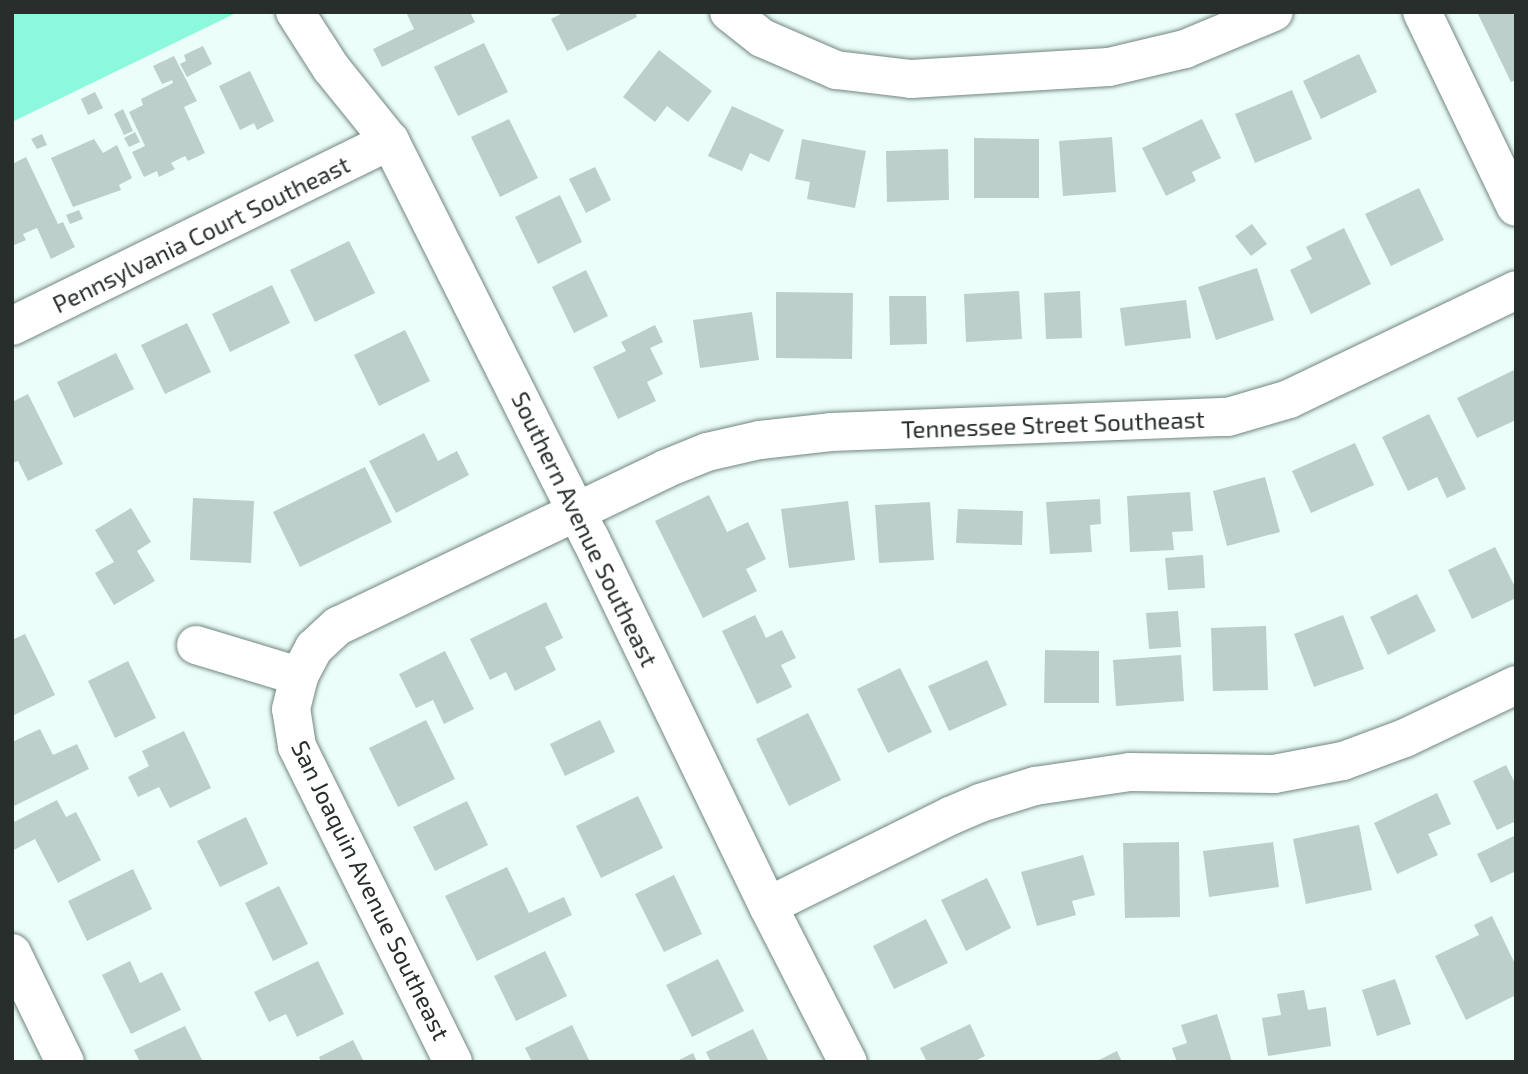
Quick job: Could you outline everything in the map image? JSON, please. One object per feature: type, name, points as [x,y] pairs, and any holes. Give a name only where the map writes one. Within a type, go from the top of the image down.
[{"type":"street","name":"Southern Avenue Southeast","points":[[295,12],[324,58],[390,141],[577,511],[768,906],[848,1062]]},
{"type":"street","points":[[729,12],[762,38],[836,70],[911,79],[1109,67],[1185,48],[1274,12]]},
{"type":"street","points":[[1422,12],[1516,207]]},
{"type":"street","name":"Pennsylvania Court Southeast","points":[[12,326],[390,141]]},
{"type":"street","name":"Tennessee Street Southeast","points":[[299,676],[314,648],[338,626],[707,452],[760,440],[959,426],[1228,418],[1290,399],[1516,290]]},
{"type":"street","points":[[196,645],[299,676]]},
{"type":"street","name":"San Joaquin Avenue Southeast","points":[[299,676],[291,709],[297,746],[453,1062]]},
{"type":"street","points":[[768,906],[950,816],[1035,786],[1130,772],[1274,774],[1343,761],[1405,738],[1516,685]]},
{"type":"street","points":[[12,953],[65,1062]]},
{"type":"green space","points":[[12,12],[238,12],[12,122]]},
{"type":"building","points":[[406,12],[470,12],[475,22],[382,67],[373,49],[414,29]]},
{"type":"building","points":[[565,12],[635,12],[637,17],[567,51],[551,19]]},
{"type":"building","points":[[1516,12],[1516,80],[1511,82],[1478,14]]},
{"type":"building","points":[[484,43],[508,92],[458,116],[434,67]]},
{"type":"building","points":[[203,46],[212,64],[187,77],[180,64],[186,61],[184,55]]},
{"type":"building","points":[[659,50],[712,91],[688,122],[667,106],[655,122],[623,97]]},
{"type":"building","points":[[1359,54],[1377,92],[1321,119],[1303,81]]},
{"type":"building","points":[[174,56],[197,101],[184,107],[205,153],[188,161],[185,156],[171,163],[175,169],[159,177],[157,171],[144,177],[132,152],[145,146],[129,112],[143,105],[141,99],[173,83],[172,80],[162,84],[153,66]]},
{"type":"building","points":[[250,71],[274,121],[257,130],[254,123],[240,130],[219,86]]},
{"type":"building","points":[[1292,90],[1312,139],[1255,163],[1235,114]]},
{"type":"building","points":[[95,92],[103,108],[88,115],[81,99]]},
{"type":"building","points":[[732,106],[784,130],[769,162],[750,153],[742,171],[708,156]]},
{"type":"building","points":[[123,109],[133,131],[124,135],[114,114]]},
{"type":"building","points":[[509,119],[538,178],[500,197],[471,137]]},
{"type":"building","points":[[1202,119],[1221,158],[1192,172],[1196,181],[1166,196],[1142,148]]},
{"type":"building","points":[[135,132],[140,142],[129,147],[124,138]]},
{"type":"building","points":[[42,134],[47,145],[37,149],[31,139]]},
{"type":"building","points":[[1112,137],[1116,192],[1063,196],[1059,141]]},
{"type":"building","points":[[974,138],[1039,139],[1039,198],[974,198]]},
{"type":"building","points":[[94,139],[103,153],[117,145],[132,178],[119,185],[121,190],[73,207],[51,158]]},
{"type":"building","points":[[802,139],[866,151],[855,208],[807,199],[810,182],[795,179]]},
{"type":"building","points":[[948,149],[949,200],[887,202],[886,151]]},
{"type":"building","points":[[26,157],[58,224],[63,222],[75,247],[51,259],[37,228],[23,234],[26,240],[12,246],[12,164]]},
{"type":"building","points":[[595,167],[611,200],[586,213],[569,179]]},
{"type":"building","points":[[1419,188],[1444,240],[1391,266],[1365,214]]},
{"type":"building","points":[[560,195],[582,242],[538,264],[515,217]]},
{"type":"building","points":[[79,210],[83,219],[70,224],[66,215]]},
{"type":"building","points":[[1252,224],[1267,244],[1251,256],[1235,236]]},
{"type":"building","points":[[1344,228],[1371,284],[1311,314],[1290,270],[1312,259],[1306,247]]},
{"type":"building","points":[[349,241],[375,293],[315,322],[290,270]]},
{"type":"building","points":[[1257,268],[1274,320],[1216,340],[1198,287]]},
{"type":"building","points":[[586,270],[608,316],[574,333],[552,287]]},
{"type":"building","points":[[272,285],[290,323],[230,352],[212,314]]},
{"type":"building","points":[[1019,291],[1022,339],[966,342],[964,294]]},
{"type":"building","points":[[1080,291],[1082,338],[1046,339],[1044,293]]},
{"type":"building","points":[[776,292],[853,293],[852,359],[776,358]]},
{"type":"building","points":[[889,296],[926,296],[927,344],[890,345]]},
{"type":"building","points":[[1186,300],[1191,338],[1125,346],[1120,308]]},
{"type":"building","points":[[752,312],[759,360],[700,368],[693,320]]},
{"type":"building","points":[[187,323],[211,372],[165,394],[141,345]]},
{"type":"building","points":[[655,325],[663,342],[650,348],[663,374],[647,382],[656,401],[618,419],[593,367],[626,351],[621,342]]},
{"type":"building","points":[[405,330],[430,381],[379,406],[354,355]]},
{"type":"building","points":[[116,353],[134,389],[74,418],[57,382]]},
{"type":"building","points":[[1516,369],[1516,420],[1477,438],[1457,398]]},
{"type":"building","points":[[28,394],[63,464],[28,481],[18,461],[12,463],[12,402]]},
{"type":"building","points":[[1429,414],[1466,489],[1447,498],[1437,477],[1408,491],[1382,437]]},
{"type":"building","points":[[424,433],[438,461],[457,451],[469,475],[396,513],[369,461]]},
{"type":"building","points":[[1355,443],[1374,485],[1311,513],[1292,471]]},
{"type":"building","points":[[365,467],[392,522],[300,567],[273,512]]},
{"type":"building","points":[[1265,477],[1280,532],[1227,546],[1213,491]]},
{"type":"building","points":[[1190,492],[1193,531],[1172,532],[1174,550],[1130,552],[1127,496]]},
{"type":"building","points":[[709,495],[727,532],[748,522],[766,559],[746,569],[757,591],[703,618],[655,521]]},
{"type":"building","points":[[193,498],[254,501],[251,563],[190,560]]},
{"type":"building","points":[[1100,499],[1101,524],[1090,525],[1092,552],[1050,554],[1046,502]]},
{"type":"building","points":[[848,501],[855,560],[789,568],[781,509]]},
{"type":"building","points":[[930,502],[934,560],[879,563],[875,505]]},
{"type":"building","points":[[131,508],[151,542],[137,551],[155,581],[114,605],[95,573],[114,562],[95,530]]},
{"type":"building","points":[[958,509],[1023,511],[1022,545],[956,543]]},
{"type":"building","points":[[1495,547],[1516,589],[1516,598],[1472,619],[1448,570]]},
{"type":"building","points":[[1203,555],[1205,588],[1168,590],[1165,558]]},
{"type":"building","points":[[1417,594],[1436,631],[1388,655],[1370,617]]},
{"type":"building","points":[[546,602],[563,638],[545,647],[556,670],[515,691],[506,672],[490,680],[470,639]]},
{"type":"building","points":[[1178,611],[1181,647],[1149,649],[1146,613]]},
{"type":"building","points":[[755,615],[766,638],[782,630],[796,658],[781,665],[792,687],[757,704],[722,631]]},
{"type":"building","points":[[1343,615],[1364,669],[1314,687],[1294,634]]},
{"type":"building","points":[[1266,626],[1268,690],[1213,691],[1211,628]]},
{"type":"building","points":[[25,634],[55,695],[12,716],[12,640]]},
{"type":"building","points":[[1045,650],[1099,651],[1099,703],[1044,703]]},
{"type":"building","points":[[445,651],[474,709],[444,724],[433,700],[416,708],[399,674]]},
{"type":"building","points":[[1181,655],[1184,701],[1116,706],[1113,660]]},
{"type":"building","points":[[987,660],[1007,705],[949,731],[928,686]]},
{"type":"building","points":[[128,661],[156,718],[115,738],[88,681]]},
{"type":"building","points":[[900,668],[932,732],[888,753],[857,689]]},
{"type":"building","points":[[808,713],[841,780],[789,806],[756,739]]},
{"type":"building","points":[[426,720],[455,779],[398,807],[369,748]]},
{"type":"building","points":[[600,720],[615,752],[565,776],[550,744]]},
{"type":"building","points":[[40,729],[53,755],[77,744],[89,769],[12,807],[12,742]]},
{"type":"building","points":[[184,731],[211,788],[170,808],[159,787],[138,797],[128,777],[149,766],[142,751]]},
{"type":"building","points":[[1506,765],[1516,785],[1516,821],[1497,830],[1473,781]]},
{"type":"building","points":[[1437,793],[1451,824],[1428,834],[1438,855],[1397,874],[1374,823]]},
{"type":"building","points":[[638,796],[663,848],[601,878],[576,826]]},
{"type":"building","points":[[57,800],[66,817],[76,812],[101,860],[58,883],[35,839],[12,851],[12,823]]},
{"type":"building","points":[[467,801],[488,845],[435,871],[413,827]]},
{"type":"building","points":[[246,817],[268,864],[220,887],[197,841]]},
{"type":"building","points":[[1359,825],[1372,890],[1306,904],[1293,839]]},
{"type":"building","points":[[1516,835],[1516,871],[1491,883],[1477,854]]},
{"type":"building","points":[[1179,842],[1180,917],[1125,918],[1123,843]]},
{"type":"building","points":[[1273,842],[1279,887],[1209,897],[1203,851]]},
{"type":"building","points":[[1083,855],[1095,895],[1072,901],[1076,915],[1037,926],[1021,872]]},
{"type":"building","points":[[507,867],[529,913],[564,897],[572,915],[477,961],[445,896]]},
{"type":"building","points":[[133,869],[152,909],[87,941],[68,901]]},
{"type":"building","points":[[674,875],[702,934],[664,952],[635,894]]},
{"type":"building","points":[[987,878],[1011,928],[966,951],[941,900]]},
{"type":"building","points":[[279,886],[308,944],[273,961],[245,903]]},
{"type":"building","points":[[1492,916],[1516,966],[1516,995],[1466,1020],[1435,956],[1479,935],[1474,925]]},
{"type":"building","points":[[926,919],[948,963],[894,989],[873,946]]},
{"type":"building","points":[[545,951],[567,996],[516,1021],[494,976]]},
{"type":"building","points":[[718,959],[744,1011],[692,1037],[666,985]]},
{"type":"building","points":[[130,961],[140,983],[162,972],[181,1010],[131,1034],[102,975]]},
{"type":"building","points":[[318,961],[344,1014],[297,1037],[286,1014],[269,1022],[254,992]]},
{"type":"building","points":[[1395,979],[1411,1024],[1377,1036],[1362,990]]},
{"type":"building","points":[[1304,990],[1308,1010],[1326,1007],[1331,1046],[1268,1056],[1262,1018],[1281,1015],[1277,994]]},
{"type":"building","points":[[1217,1014],[1232,1062],[1177,1062],[1172,1048],[1187,1043],[1181,1025]]},
{"type":"building","points":[[970,1024],[985,1056],[973,1062],[927,1062],[920,1048]]},
{"type":"building","points":[[572,1025],[590,1062],[532,1062],[525,1048]]},
{"type":"building","points":[[185,1026],[203,1062],[140,1062],[134,1050]]},
{"type":"building","points":[[753,1029],[769,1062],[711,1062],[706,1052]]},
{"type":"building","points":[[353,1040],[364,1062],[321,1062],[319,1057]]},
{"type":"building","points":[[1117,1051],[1122,1062],[1095,1062]]},
{"type":"building","points":[[693,1053],[697,1062],[675,1062]]}]
